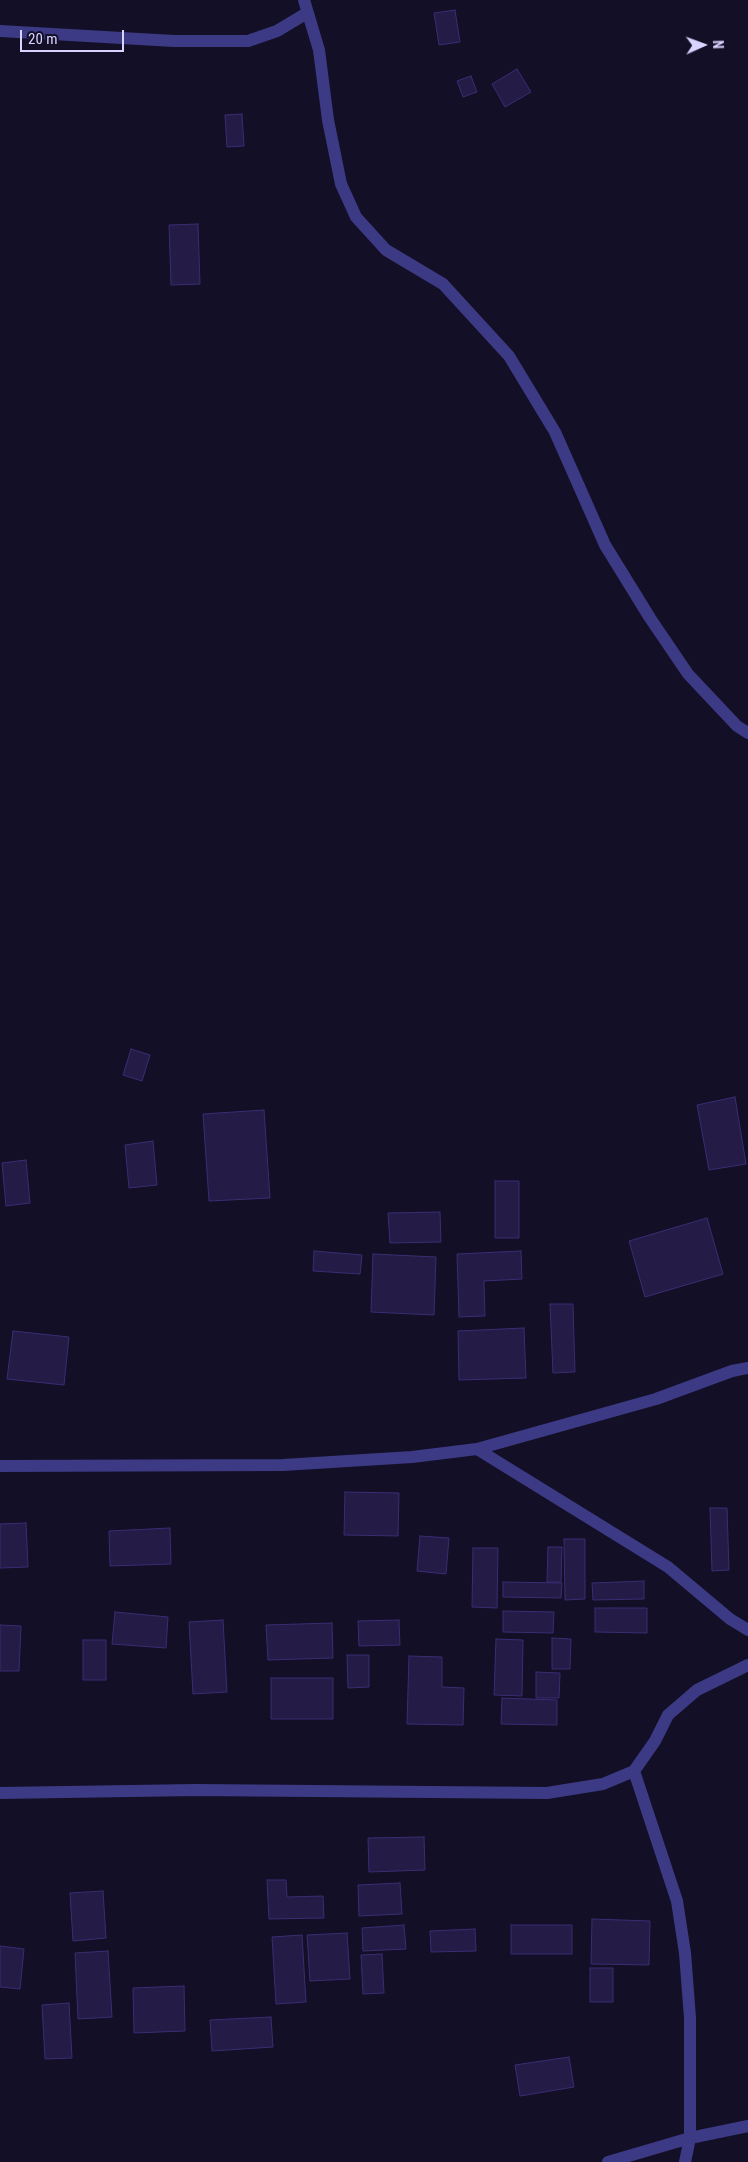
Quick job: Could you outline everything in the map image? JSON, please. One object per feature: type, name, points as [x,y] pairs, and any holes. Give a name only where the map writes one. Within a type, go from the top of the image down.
[{"type":"street","points":[[0,31],[174,41],[248,41],[277,31],[306,6],[319,50],[328,120],[341,184],[356,216],[386,250],[443,284],[509,356],[555,432],[582,489],[605,545],[650,618],[688,674],[737,726],[748,733]]},
{"type":"street","points":[[0,1466],[283,1465],[412,1457],[477,1449],[656,1399],[732,1371],[748,1368]]},
{"type":"street","points":[[477,1449],[668,1567],[723,1613],[748,1630]]},
{"type":"street","points":[[0,1793],[196,1790],[547,1793],[603,1784],[634,1771],[655,1741],[668,1715],[697,1690],[748,1665]]},
{"type":"street","points":[[634,1771],[677,1901],[685,1953],[690,2018],[690,2138],[685,2162]]},
{"type":"street","points":[[608,2162],[690,2138],[748,2126]]},
{"type":"building","points":[[455,10],[460,42],[439,45],[434,13]]},
{"type":"building","points":[[517,69],[531,92],[505,107],[492,84]]},
{"type":"building","points":[[471,76],[477,92],[463,97],[457,81]]},
{"type":"building","points":[[242,114],[244,146],[227,147],[225,115]]},
{"type":"building","points":[[198,224],[200,284],[171,285],[169,225]]},
{"type":"building","points":[[131,1049],[150,1055],[142,1081],[123,1075]]},
{"type":"building","points":[[735,1097],[746,1164],[709,1170],[697,1105]]},
{"type":"building","points":[[264,1110],[270,1198],[209,1201],[203,1114]]},
{"type":"building","points":[[153,1141],[157,1185],[129,1188],[125,1145]]},
{"type":"building","points":[[26,1160],[30,1203],[6,1206],[2,1163]]},
{"type":"building","points":[[495,1181],[519,1181],[519,1238],[495,1238]]},
{"type":"building","points":[[440,1212],[441,1242],[390,1243],[388,1213]]},
{"type":"building","points":[[707,1218],[723,1274],[645,1297],[629,1241]]},
{"type":"building","points":[[314,1251],[362,1255],[360,1274],[313,1271]]},
{"type":"building","points":[[521,1251],[522,1279],[484,1281],[485,1316],[459,1317],[457,1254]]},
{"type":"building","points":[[373,1254],[436,1257],[434,1315],[371,1312]]},
{"type":"building","points":[[550,1304],[573,1304],[575,1372],[553,1373]]},
{"type":"building","points":[[524,1328],[526,1378],[459,1380],[458,1331]]},
{"type":"building","points":[[13,1331],[69,1337],[64,1385],[7,1379]]},
{"type":"building","points":[[345,1492],[399,1493],[398,1536],[344,1535]]},
{"type":"building","points":[[710,1508],[727,1508],[729,1570],[712,1571]]},
{"type":"building","points":[[26,1523],[28,1567],[0,1568],[0,1524]]},
{"type":"building","points":[[170,1528],[171,1564],[110,1566],[109,1531]]},
{"type":"building","points":[[420,1536],[449,1538],[446,1574],[417,1571]]},
{"type":"building","points":[[564,1539],[585,1539],[585,1599],[565,1600]]},
{"type":"building","points":[[548,1547],[562,1547],[561,1582],[547,1582]]},
{"type":"building","points":[[473,1548],[498,1548],[497,1608],[472,1607]]},
{"type":"building","points":[[644,1581],[644,1599],[593,1600],[592,1583]]},
{"type":"building","points":[[503,1582],[562,1583],[561,1598],[503,1597]]},
{"type":"building","points":[[595,1608],[647,1608],[647,1633],[595,1632]]},
{"type":"building","points":[[503,1611],[554,1612],[553,1633],[503,1632]]},
{"type":"building","points":[[115,1612],[168,1617],[166,1648],[112,1644]]},
{"type":"building","points":[[223,1620],[227,1692],[193,1694],[189,1622]]},
{"type":"building","points":[[399,1620],[400,1645],[359,1646],[358,1621]]},
{"type":"building","points":[[332,1623],[333,1658],[268,1660],[266,1625]]},
{"type":"building","points":[[0,1625],[21,1626],[19,1671],[0,1671]]},
{"type":"building","points":[[552,1638],[571,1639],[570,1669],[552,1669]]},
{"type":"building","points":[[496,1639],[523,1640],[522,1696],[494,1695]]},
{"type":"building","points":[[83,1640],[106,1640],[106,1680],[83,1680]]},
{"type":"building","points":[[347,1655],[369,1655],[369,1687],[348,1688]]},
{"type":"building","points":[[409,1656],[442,1657],[442,1687],[464,1688],[463,1725],[407,1724]]},
{"type":"building","points":[[536,1672],[560,1673],[559,1698],[536,1698]]},
{"type":"building","points":[[271,1678],[333,1678],[333,1719],[271,1719]]},
{"type":"building","points":[[502,1698],[557,1700],[557,1725],[501,1724]]},
{"type":"building","points":[[424,1837],[425,1870],[369,1872],[368,1838]]},
{"type":"building","points":[[267,1880],[286,1880],[287,1897],[323,1896],[324,1918],[269,1919]]},
{"type":"building","points":[[400,1883],[402,1914],[359,1916],[358,1885]]},
{"type":"building","points":[[103,1891],[106,1938],[73,1941],[70,1893]]},
{"type":"building","points":[[592,1919],[650,1921],[649,1965],[591,1964]]},
{"type":"building","points":[[404,1925],[406,1949],[363,1951],[362,1928]]},
{"type":"building","points":[[511,1925],[572,1925],[572,1954],[511,1954]]},
{"type":"building","points":[[475,1929],[476,1951],[431,1952],[430,1931]]},
{"type":"building","points":[[347,1933],[350,1979],[310,1981],[307,1935]]},
{"type":"building","points":[[302,1935],[306,2002],[276,2004],[272,1937]]},
{"type":"building","points":[[0,1946],[24,1949],[20,1989],[0,1987]]},
{"type":"building","points":[[108,1951],[112,2017],[78,2019],[75,1953]]},
{"type":"building","points":[[382,1954],[384,1993],[363,1994],[361,1955]]},
{"type":"building","points":[[590,1968],[613,1968],[613,2002],[590,2002]]},
{"type":"building","points":[[184,1986],[185,2031],[134,2033],[133,1988]]},
{"type":"building","points":[[69,2003],[72,2058],[45,2059],[42,2005]]},
{"type":"building","points":[[271,2017],[273,2047],[212,2051],[210,2020]]},
{"type":"building","points":[[569,2057],[574,2087],[520,2096],[515,2065]]}]
